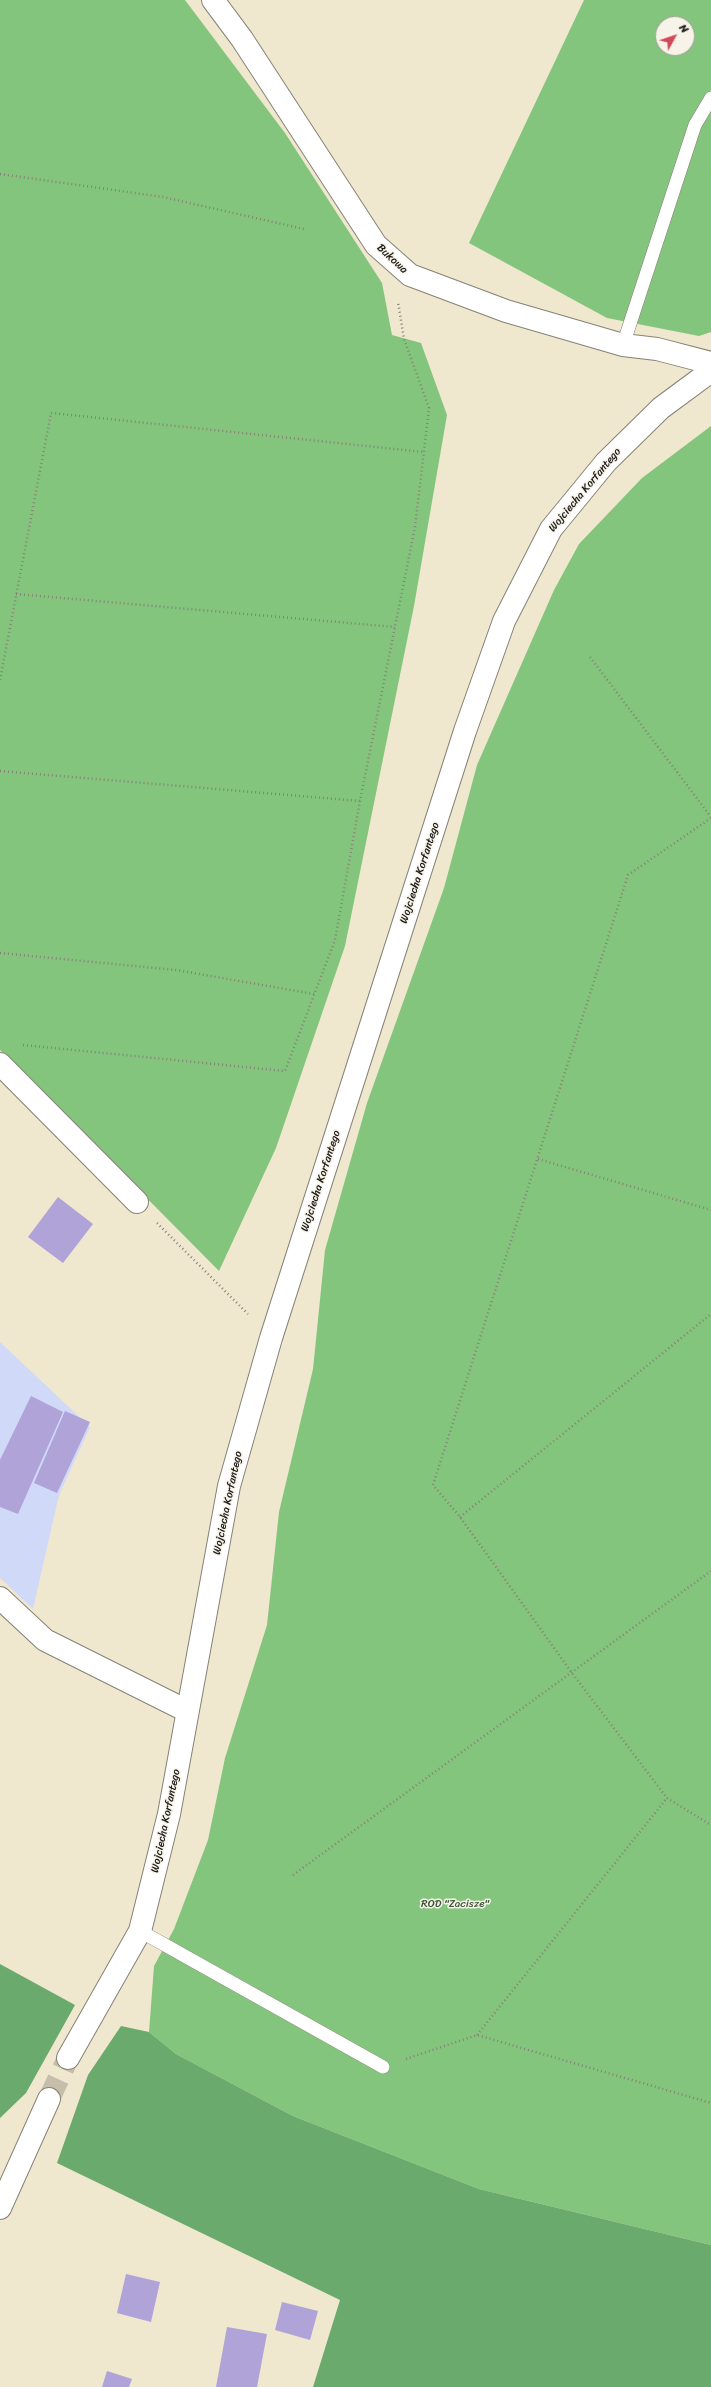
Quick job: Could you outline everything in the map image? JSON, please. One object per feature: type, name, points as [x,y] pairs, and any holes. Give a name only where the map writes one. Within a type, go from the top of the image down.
[{"type":"street","name":"Bukowa","points":[[213,0],[307,137],[376,245],[410,275],[506,311],[623,345],[657,349],[711,363]]},
{"type":"street","name":"Wojciecha Korfantego","points":[[68,2058],[140,1931],[169,1814],[229,1486],[271,1338],[465,731],[504,621],[551,529],[601,468],[661,408],[711,371]]},
{"type":"street","points":[[0,1064],[137,1202]]},
{"type":"street","points":[[0,1598],[45,1640],[187,1711]]},
{"type":"street","points":[[0,2208],[49,2099]]},
{"type":"lane","points":[[623,345],[695,125],[711,98]]},
{"type":"lane","points":[[140,1931],[383,2066]]},
{"type":"path","points":[[0,174],[163,197],[304,229]]},
{"type":"path","points":[[21,1045],[286,1071],[335,940],[360,801],[415,527],[429,408],[404,338],[391,258]]},
{"type":"path","points":[[0,680],[51,413],[424,452]]},
{"type":"path","points":[[16,594],[395,627]]},
{"type":"path","points":[[590,657],[711,818],[628,875],[434,1485],[460,1517],[572,1673],[668,1798],[711,1825]]},
{"type":"path","points":[[0,771],[360,801]]},
{"type":"path","points":[[0,953],[176,970],[314,994]]},
{"type":"path","points":[[538,1160],[711,1210]]},
{"type":"path","points":[[137,1202],[271,1338]]},
{"type":"path","points":[[460,1517],[711,1314]]},
{"type":"path","points":[[293,1875],[711,1571]]},
{"type":"path","points":[[383,2066],[478,2035],[668,1798]]},
{"type":"path","points":[[478,2035],[711,2103]]},
{"type":"shaded area","points":[[0,1342],[90,1427],[59,1495],[33,1609],[0,1578]]},
{"type":"green space","points":[[0,0],[185,0],[285,133],[382,283],[392,335],[421,343],[447,415],[414,606],[345,946],[276,1148],[219,1271],[0,1050]]},
{"type":"green space","points":[[584,0],[711,0],[711,332],[699,336],[607,318],[469,243]]},
{"type":"green space","name":"ROD \"Zacisze\"","points":[[711,426],[711,2245],[479,2189],[293,2116],[176,2054],[149,2032],[154,1966],[174,1929],[208,1840],[225,1758],[267,1625],[279,1512],[313,1369],[325,1250],[367,1103],[444,888],[477,765],[554,590],[579,544],[642,478]]},
{"type":"green space","points":[[0,1964],[75,2005],[26,2093],[0,2118]]},
{"type":"green space","points":[[121,2026],[149,2032],[176,2054],[293,2116],[479,2189],[711,2245],[711,2387],[313,2387],[340,2300],[57,2163],[88,2075]]},
{"type":"building","points":[[58,1197],[93,1224],[63,1263],[28,1237]]},
{"type":"building","points":[[31,1396],[63,1412],[18,1514],[0,1507],[0,1460]]},
{"type":"building","points":[[65,1411],[90,1422],[57,1493],[34,1483]]},
{"type":"building","points":[[126,2274],[160,2282],[151,2322],[117,2313]]},
{"type":"building","points":[[282,2302],[318,2311],[310,2340],[275,2330]]},
{"type":"building","points":[[227,2327],[267,2334],[257,2387],[216,2387]]},
{"type":"building","points":[[107,2371],[132,2379],[129,2387],[102,2387]]},
{"type":"tunnel","points":[[49,2099],[68,2058]]}]
